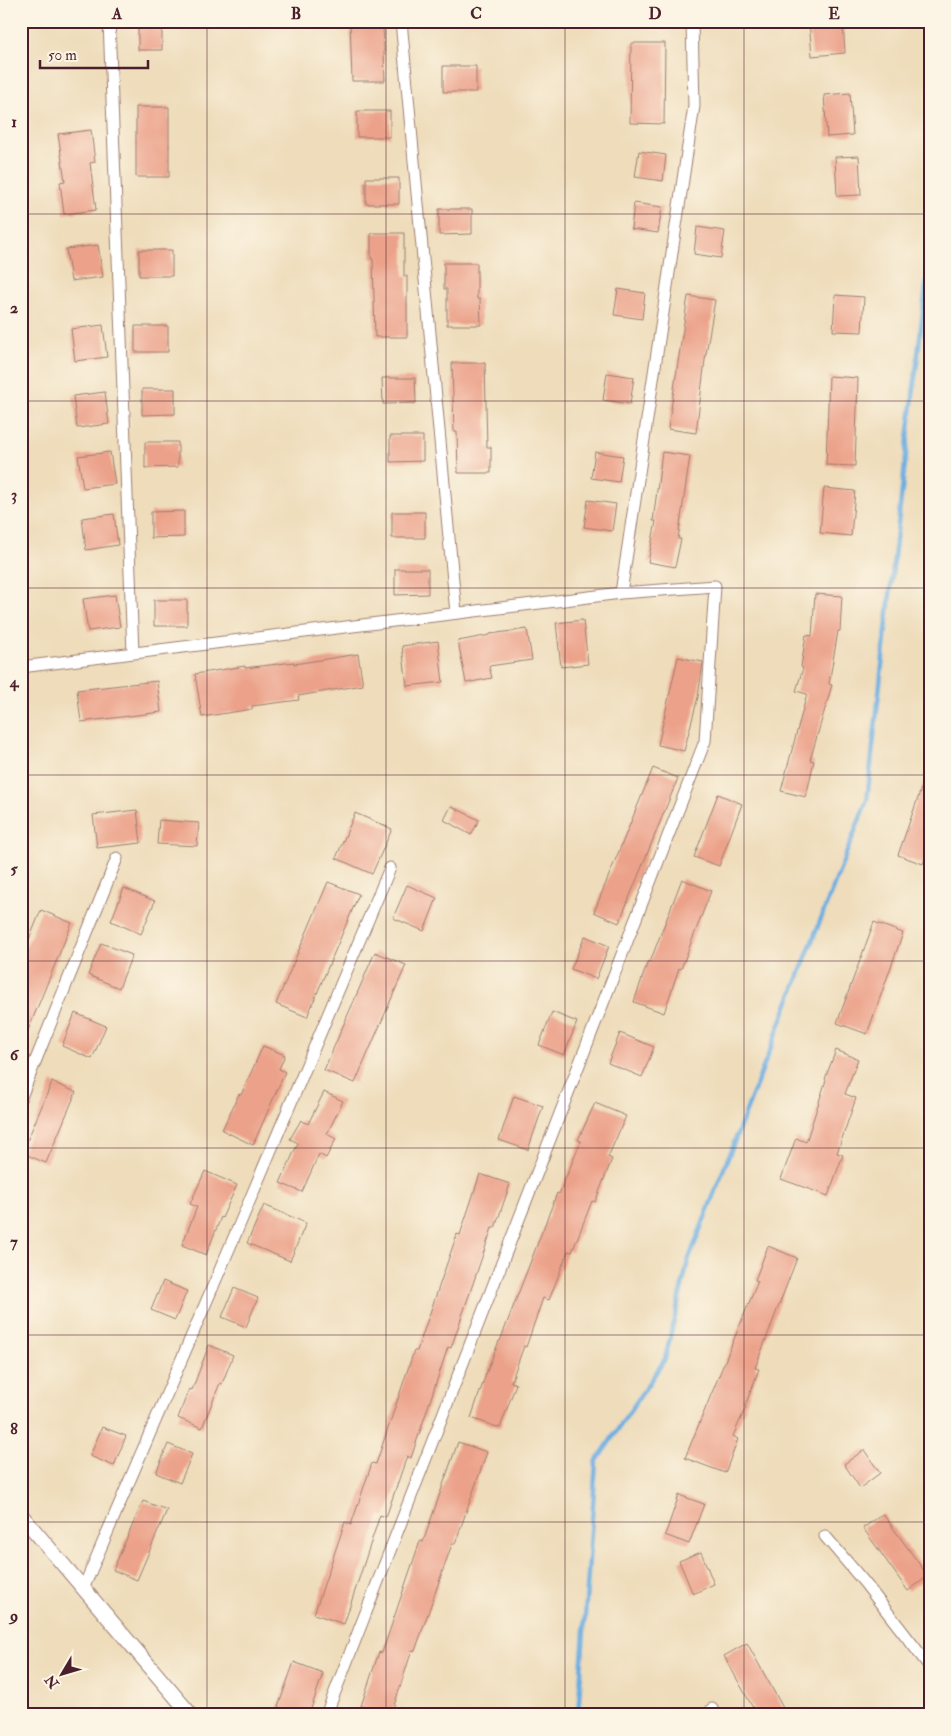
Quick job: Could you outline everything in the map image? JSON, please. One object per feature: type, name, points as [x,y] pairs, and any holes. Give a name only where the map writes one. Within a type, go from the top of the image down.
[{"type":"street","points":[[109,21],[133,653]]},
{"type":"street","points":[[401,21],[456,613]]},
{"type":"street","points":[[621,593],[694,106],[692,21]]},
{"type":"street","points":[[21,667],[621,593],[715,586],[705,741],[326,1715]]},
{"type":"street","points":[[21,1097],[117,858]]},
{"type":"street","points":[[83,1589],[390,868]]},
{"type":"street","points":[[21,1515],[191,1715]]},
{"type":"street","points":[[825,1536],[864,1582],[930,1667]]},
{"type":"building","points":[[350,21],[383,21],[385,81],[352,81]]},
{"type":"building","points":[[809,21],[843,21],[845,53],[812,56]]},
{"type":"building","points":[[138,23],[162,23],[162,50],[138,50]]},
{"type":"building","points":[[631,43],[665,43],[664,124],[630,123]]},
{"type":"building","points":[[443,66],[476,66],[476,92],[443,92]]},
{"type":"building","points":[[850,93],[853,135],[827,137],[824,95]]},
{"type":"building","points":[[136,107],[169,107],[169,177],[136,177]]},
{"type":"building","points":[[357,111],[390,111],[390,137],[357,137]]},
{"type":"building","points":[[91,130],[95,162],[90,163],[96,210],[64,214],[60,182],[65,181],[58,134]]},
{"type":"building","points":[[639,151],[666,155],[663,181],[635,177]]},
{"type":"building","points":[[859,156],[861,195],[837,196],[835,157]]},
{"type":"building","points":[[366,178],[399,178],[399,204],[366,204]]},
{"type":"building","points":[[634,203],[662,207],[658,233],[631,229]]},
{"type":"building","points":[[439,209],[472,209],[472,234],[439,235]]},
{"type":"building","points":[[697,227],[725,231],[721,258],[694,254]]},
{"type":"building","points":[[371,233],[404,233],[404,276],[407,276],[407,337],[375,337]]},
{"type":"building","points":[[98,245],[103,277],[71,281],[66,249]]},
{"type":"building","points":[[139,250],[172,250],[172,276],[139,276]]},
{"type":"building","points":[[444,263],[477,263],[477,299],[480,299],[481,325],[447,325],[447,289],[444,289]]},
{"type":"building","points":[[618,289],[645,293],[642,319],[614,315]]},
{"type":"building","points":[[835,295],[864,297],[862,332],[833,331]]},
{"type":"building","points":[[688,296],[715,300],[696,433],[668,429]]},
{"type":"building","points":[[103,325],[107,357],[75,361],[71,329]]},
{"type":"building","points":[[135,326],[168,326],[168,352],[135,352]]},
{"type":"building","points":[[452,363],[485,363],[487,447],[491,447],[491,473],[458,473],[457,432],[454,432]]},
{"type":"building","points":[[607,373],[634,377],[630,404],[603,400]]},
{"type":"building","points":[[829,376],[858,378],[855,466],[826,465]]},
{"type":"building","points":[[382,378],[415,378],[416,403],[383,404]]},
{"type":"building","points":[[142,389],[175,389],[175,414],[142,415]]},
{"type":"building","points":[[105,392],[109,424],[77,428],[73,396]]},
{"type":"building","points":[[390,436],[423,436],[423,461],[390,462]]},
{"type":"building","points":[[145,442],[178,442],[178,467],[145,468]]},
{"type":"building","points":[[110,452],[115,484],[83,488],[78,456]]},
{"type":"building","points":[[595,452],[623,456],[619,482],[591,478]]},
{"type":"building","points":[[662,452],[690,456],[678,539],[681,539],[675,567],[648,562],[656,521],[653,521]]},
{"type":"building","points":[[824,488],[855,491],[851,536],[820,533]]},
{"type":"building","points":[[588,500],[616,504],[612,531],[584,527]]},
{"type":"building","points":[[184,511],[184,537],[151,538],[151,512]]},
{"type":"building","points":[[392,512],[425,512],[425,538],[392,538]]},
{"type":"building","points":[[114,514],[118,545],[86,550],[82,518]]},
{"type":"building","points":[[395,569],[428,569],[428,594],[395,595]]},
{"type":"building","points":[[815,594],[842,596],[840,631],[838,631],[829,684],[832,685],[810,760],[814,761],[806,797],[781,791],[807,694],[796,691],[803,668],[801,667],[806,635],[812,636]]},
{"type":"building","points":[[115,595],[120,627],[88,631],[83,599]]},
{"type":"building","points":[[154,600],[187,600],[187,626],[154,626]]},
{"type":"building","points":[[583,620],[588,664],[561,667],[556,623]]},
{"type":"building","points":[[527,629],[532,660],[489,666],[492,678],[466,683],[458,641]]},
{"type":"building","points":[[438,641],[443,682],[407,686],[402,646]]},
{"type":"building","points":[[358,654],[363,685],[298,696],[299,700],[252,706],[252,709],[202,717],[195,674],[245,666],[245,668],[294,662],[294,664]]},
{"type":"building","points":[[678,657],[703,662],[698,697],[684,751],[658,745]]},
{"type":"building","points":[[157,681],[161,712],[81,722],[77,690]]},
{"type":"building","points":[[653,768],[678,778],[619,923],[594,912]]},
{"type":"building","points":[[928,769],[930,769],[930,844],[923,864],[898,855]]},
{"type":"building","points":[[718,794],[742,804],[719,866],[694,857]]},
{"type":"building","points":[[451,806],[479,820],[471,835],[444,820]]},
{"type":"building","points":[[137,810],[141,843],[97,848],[93,815]]},
{"type":"building","points":[[355,813],[392,829],[372,874],[336,858]]},
{"type":"building","points":[[159,820],[199,823],[197,846],[157,844]]},
{"type":"building","points":[[682,879],[711,891],[681,969],[679,968],[664,1013],[634,1002],[648,961],[650,962]]},
{"type":"building","points":[[328,882],[359,894],[307,1017],[276,1004]]},
{"type":"building","points":[[407,885],[437,898],[424,931],[393,918]]},
{"type":"building","points":[[124,888],[155,901],[141,934],[111,921]]},
{"type":"building","points":[[41,910],[72,923],[22,1045],[21,959]]},
{"type":"building","points":[[874,922],[903,933],[867,1034],[837,1023]]},
{"type":"building","points":[[585,936],[609,946],[596,979],[571,969]]},
{"type":"building","points":[[101,943],[132,955],[119,988],[88,975]]},
{"type":"building","points":[[375,952],[406,965],[355,1083],[324,1070]]},
{"type":"building","points":[[552,1012],[577,1022],[564,1055],[539,1045]]},
{"type":"building","points":[[75,1013],[106,1026],[92,1059],[62,1046]]},
{"type":"building","points":[[620,1033],[654,1047],[642,1077],[608,1063]]},
{"type":"building","points":[[263,1046],[285,1055],[279,1069],[285,1072],[253,1145],[222,1130],[239,1094],[241,1095]]},
{"type":"building","points":[[836,1050],[858,1059],[845,1094],[856,1098],[837,1153],[843,1155],[828,1196],[781,1179],[796,1138],[806,1142]]},
{"type":"building","points":[[52,1082],[76,1092],[46,1163],[22,1153]]},
{"type":"building","points":[[324,1092],[343,1101],[327,1134],[336,1139],[326,1158],[319,1154],[302,1192],[280,1183],[298,1143],[290,1139],[301,1120],[308,1124]]},
{"type":"building","points":[[514,1096],[543,1106],[528,1150],[499,1140]]},
{"type":"building","points":[[595,1103],[626,1116],[608,1157],[612,1159],[595,1202],[592,1201],[572,1252],[568,1251],[549,1300],[543,1298],[526,1347],[524,1346],[511,1382],[516,1384],[500,1428],[471,1418],[486,1374],[557,1193],[559,1194],[581,1141],[578,1140]]},
{"type":"building","points":[[205,1171],[237,1185],[221,1217],[206,1255],[182,1245],[197,1207],[190,1204]]},
{"type":"building","points":[[480,1174],[510,1184],[495,1228],[492,1228],[451,1348],[448,1347],[411,1458],[407,1456],[386,1517],[380,1515],[344,1624],[314,1614],[345,1522],[351,1525],[372,1463],[376,1464],[414,1351],[417,1351],[457,1234],[460,1235]]},
{"type":"building","points":[[264,1205],[306,1223],[290,1261],[247,1243]]},
{"type":"building","points":[[768,1246],[797,1258],[755,1368],[759,1369],[746,1407],[733,1436],[738,1439],[725,1473],[685,1458],[758,1281],[755,1280]]},
{"type":"building","points":[[163,1281],[187,1291],[175,1320],[151,1310]]},
{"type":"building","points":[[234,1288],[258,1298],[246,1327],[222,1317]]},
{"type":"building","points":[[209,1345],[233,1355],[202,1428],[178,1418],[189,1389],[192,1390]]},
{"type":"building","points":[[102,1427],[126,1436],[114,1466],[90,1456]]},
{"type":"building","points":[[458,1442],[487,1452],[455,1544],[452,1544],[415,1651],[412,1650],[391,1715],[358,1715],[379,1652],[382,1653],[420,1541],[423,1542]]},
{"type":"building","points":[[168,1444],[192,1454],[180,1483],[156,1473]]},
{"type":"building","points":[[864,1450],[880,1473],[860,1488],[844,1464]]},
{"type":"building","points":[[679,1495],[704,1504],[689,1544],[665,1535]]},
{"type":"building","points":[[143,1501],[167,1510],[137,1580],[113,1570]]},
{"type":"building","points":[[883,1514],[928,1576],[908,1591],[863,1528]]},
{"type":"building","points":[[701,1552],[714,1584],[693,1594],[679,1561]]},
{"type":"building","points":[[747,1643],[787,1715],[757,1715],[724,1656]]},
{"type":"building","points":[[294,1662],[323,1673],[309,1715],[302,1715],[278,1707]]},
{"type":"waterway","points":[[578,1715],[596,1462],[665,1359],[688,1261],[867,800],[930,251]]}]
